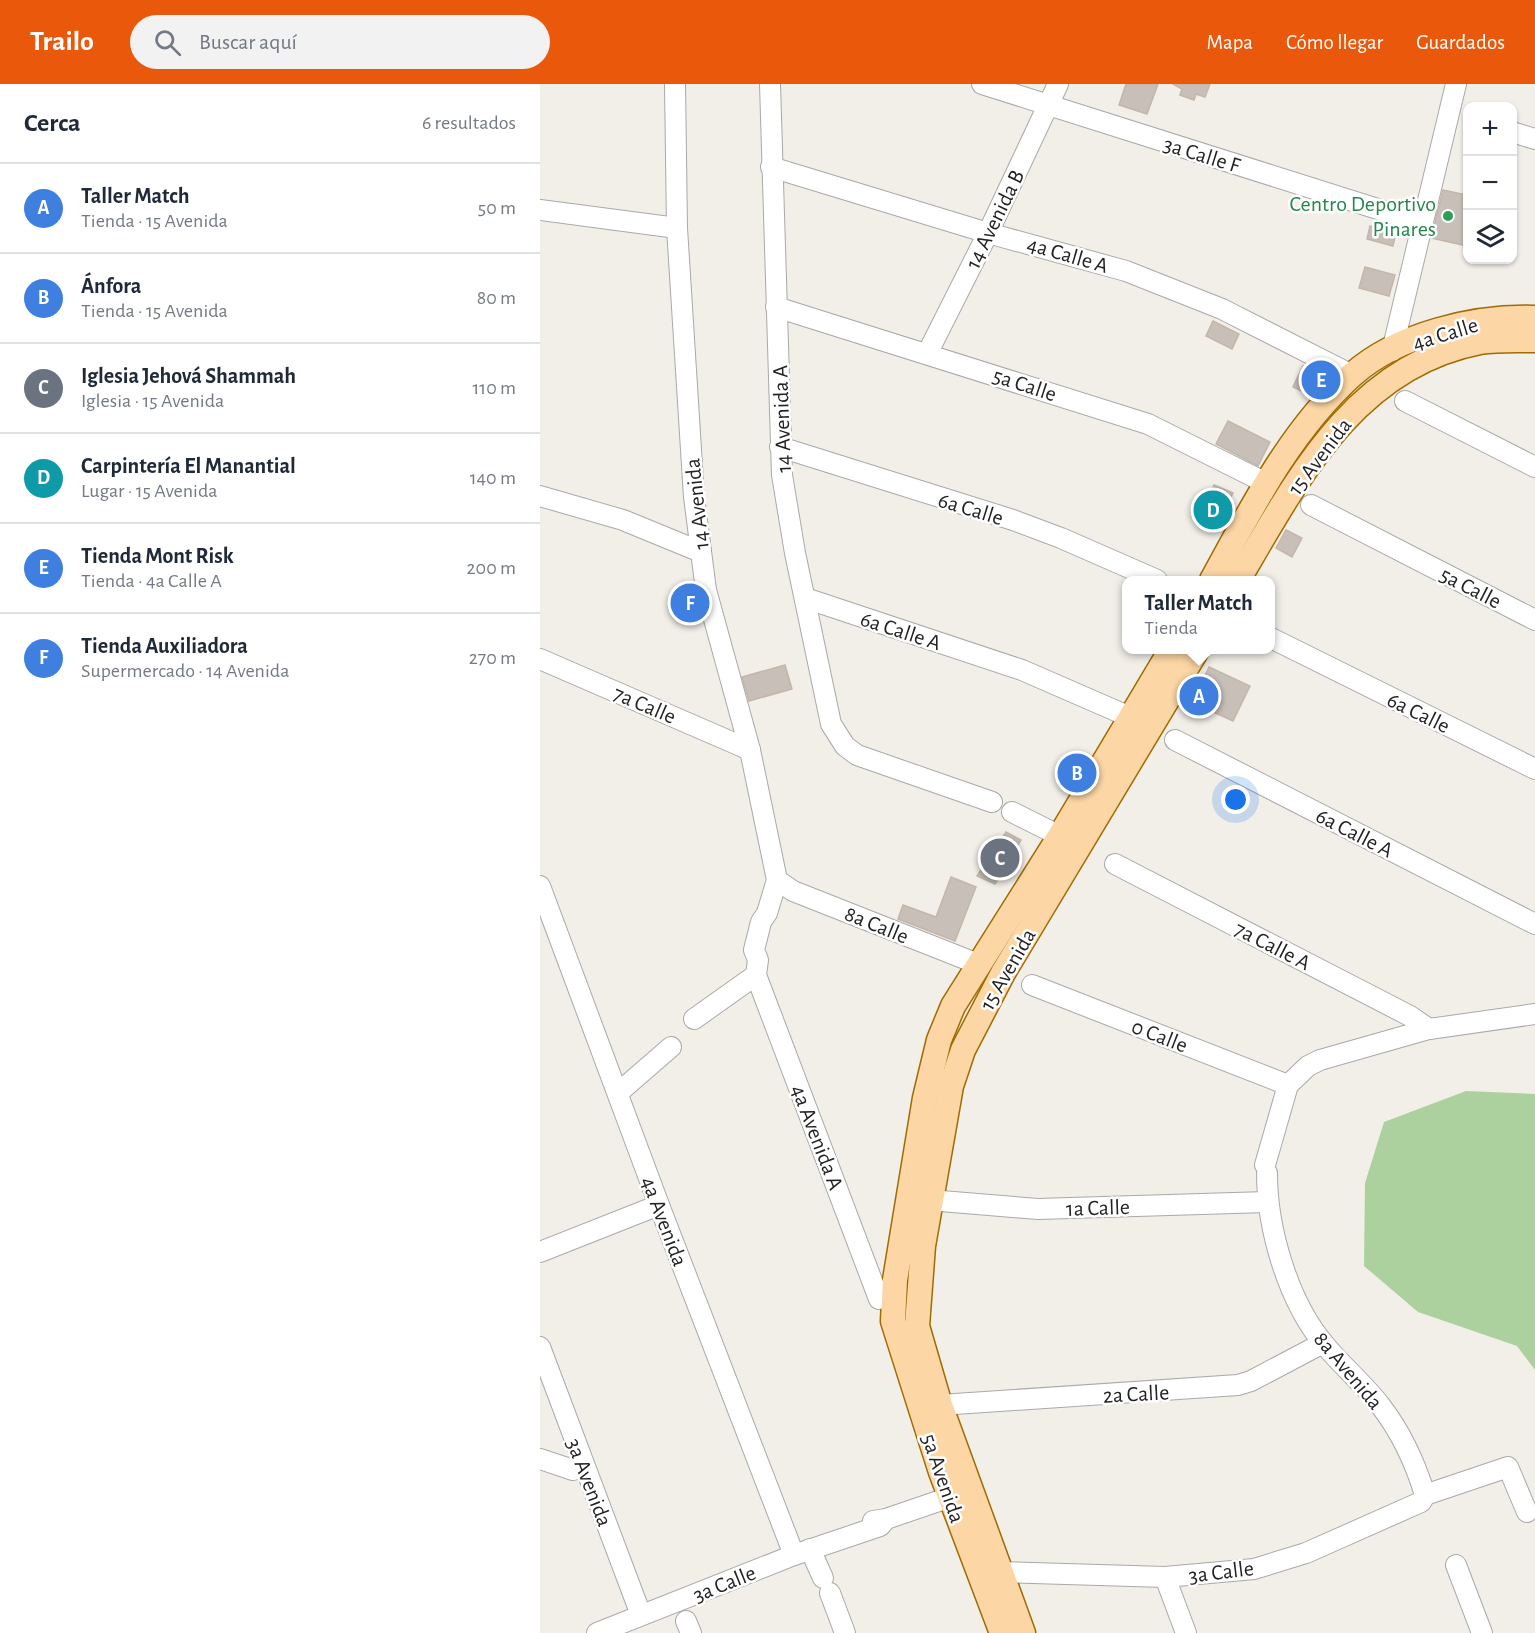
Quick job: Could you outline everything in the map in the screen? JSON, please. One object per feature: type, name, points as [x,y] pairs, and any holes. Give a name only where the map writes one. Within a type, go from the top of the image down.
[{"type":"main road","name":"4a Calle","points":[[1392,351],[1420,337],[1463,322],[1535,318]]},
{"type":"main road","name":"4a Calle","points":[[1427,358],[1481,342],[1535,340]]},
{"type":"main road","name":"15 Avenida","points":[[1214,576],[1266,483],[1308,423],[1352,375],[1392,351]]},
{"type":"main road","name":"15 Avenida","points":[[1240,576],[1288,496],[1335,430],[1375,389],[1427,358]]},
{"type":"main road","name":"15 Avenida","points":[[893,1321],[895,1280],[927,1088],[943,1031],[953,1006],[1060,836],[1169,654]]},
{"type":"main road","name":"15 Avenida","points":[[916,1326],[929,1200],[951,1086],[963,1050],[1003,973],[1195,654]]},
{"type":"main road","name":"5a Avenida","points":[[893,1321],[899,1346],[960,1494],[1000,1572],[1023,1633]]},
{"type":"main road","name":"5a Avenida","points":[[916,1326],[940,1405],[960,1494],[1002,1633]]},
{"type":"street","name":"14 Avenida","points":[[675,84],[677,228],[694,497],[701,552],[706,590],[750,750],[777,880],[767,913],[761,922],[754,950],[757,968]]},
{"type":"street","name":"14 Avenida A","points":[[770,84],[780,447],[788,516],[831,724],[844,746],[857,755],[992,802]]},
{"type":"street","name":"3a Calle F","points":[[982,84],[1422,223]]},
{"type":"street","name":"14 Avenida B","points":[[928,352],[988,233],[1058,84]]},
{"type":"street","points":[[1392,351],[1456,84]]},
{"type":"street","points":[[1517,134],[1535,139]]},
{"type":"street","name":"4a Calle A","points":[[771,167],[988,233],[1114,267],[1222,309],[1352,375]]},
{"type":"street","points":[[540,210],[677,228]]},
{"type":"street","name":"5a Calle","points":[[776,307],[928,352],[1148,423],[1266,483]]},
{"type":"street","points":[[1405,401],[1535,467]]},
{"type":"street","name":"6a Calle","points":[[780,447],[1013,520],[1148,576]]},
{"type":"street","points":[[540,496],[623,520],[701,552]]},
{"type":"street","name":"5a Calle","points":[[1311,505],[1535,620]]},
{"type":"street","name":"6a Calle A","points":[[805,598],[1022,670],[1130,717]]},
{"type":"street","name":"6a Calle","points":[[1275,640],[1535,769]]},
{"type":"street","name":"7a Calle","points":[[540,659],[750,750]]},
{"type":"street","name":"6a Calle A","points":[[1175,740],[1535,924]]},
{"type":"street","points":[[1012,812],[1060,836]]},
{"type":"street","name":"7a Calle A","points":[[1115,864],[1410,1016],[1429,1029]]},
{"type":"street","name":"8a Calle","points":[[777,880],[794,891],[978,964]]},
{"type":"street","name":"4a Avenida","points":[[540,886],[659,1205],[802,1552],[827,1585],[845,1633]]},
{"type":"street","points":[[694,1019],[757,968]]},
{"type":"street","name":"4a Avenida A","points":[[757,968],[879,1299]]},
{"type":"street","name":"0 Calle","points":[[1032,985],[1288,1085]]},
{"type":"street","points":[[1288,1085],[1308,1066],[1320,1060],[1429,1029],[1535,1014]]},
{"type":"street","points":[[618,1093],[671,1047]]},
{"type":"street","name":"8a Avenida","points":[[1288,1085],[1266,1169],[1267,1202],[1291,1291],[1323,1343],[1379,1404],[1400,1434],[1416,1466],[1425,1494]]},
{"type":"street","name":"1a Calle","points":[[929,1200],[1038,1209],[1267,1202]]},
{"type":"street","points":[[540,1252],[659,1205]]},
{"type":"street","name":"2a Calle","points":[[940,1405],[1223,1388],[1251,1381],[1323,1343]]},
{"type":"street","name":"3a Avenida","points":[[540,1347],[641,1615]]},
{"type":"street","points":[[540,1459],[573,1470],[584,1466]]},
{"type":"street","name":"3a Calle","points":[[1000,1572],[1165,1577],[1254,1569],[1306,1553],[1421,1502],[1425,1494],[1508,1467],[1527,1512]]},
{"type":"street","name":"3a Calle","points":[[597,1633],[851,1534],[855,1528],[865,1524],[886,1520],[960,1494]]},
{"type":"street","points":[[1456,1565],[1482,1633]]},
{"type":"street","points":[[1165,1577],[1186,1633]]},
{"type":"green space","points":[[1466,1091],[1535,1094],[1535,1370],[1517,1346],[1418,1312],[1364,1266],[1365,1183],[1384,1122]]},
{"type":"building","points":[[1126,84],[1158,84],[1147,114],[1119,105]]},
{"type":"building","points":[[1173,84],[1210,84],[1205,97],[1196,94],[1194,100],[1180,95],[1182,89]]},
{"type":"building","name":"Centro Deportivo Pinares","points":[[1443,190],[1463,194],[1463,245],[1431,238]]},
{"type":"building","points":[[1370,226],[1396,232],[1393,246],[1367,239]]},
{"type":"building","points":[[1365,267],[1395,275],[1389,296],[1359,288]]},
{"type":"building","points":[[1213,321],[1239,334],[1232,349],[1206,336]]},
{"type":"building","points":[[1303,366],[1326,377],[1312,396],[1293,387]]},
{"type":"building","points":[[1228,421],[1270,442],[1258,466],[1216,444]]},
{"type":"building","points":[[1214,485],[1233,493],[1221,519],[1203,510]]},
{"type":"building","points":[[1286,530],[1302,538],[1292,557],[1276,548]]},
{"type":"building","points":[[785,665],[792,689],[749,701],[742,677]]},
{"type":"building","points":[[1209,667],[1250,686],[1233,721],[1187,700],[1192,688],[1198,691]]},
{"type":"building","points":[[1006,832],[1021,840],[995,884],[977,876]]},
{"type":"building","points":[[951,877],[976,887],[955,941],[898,919],[903,905],[936,917]]},
{"type":"place","name":"Centro Deportivo Pinares","points":[[1448,216]]},
{"type":"place","name":"Tienda Mont Risk","points":[[1321,380]]},
{"type":"place","name":"Carpintería El Manantial","points":[[1213,510]]},
{"type":"place","name":"Tienda Auxiliadora","points":[[690,603]]},
{"type":"place","name":"Taller Match","points":[[1199,696]]},
{"type":"place","name":"Ánfora","points":[[1077,773]]},
{"type":"place","name":"Iglesia Jehová Shammah","points":[[1000,858]]}]
